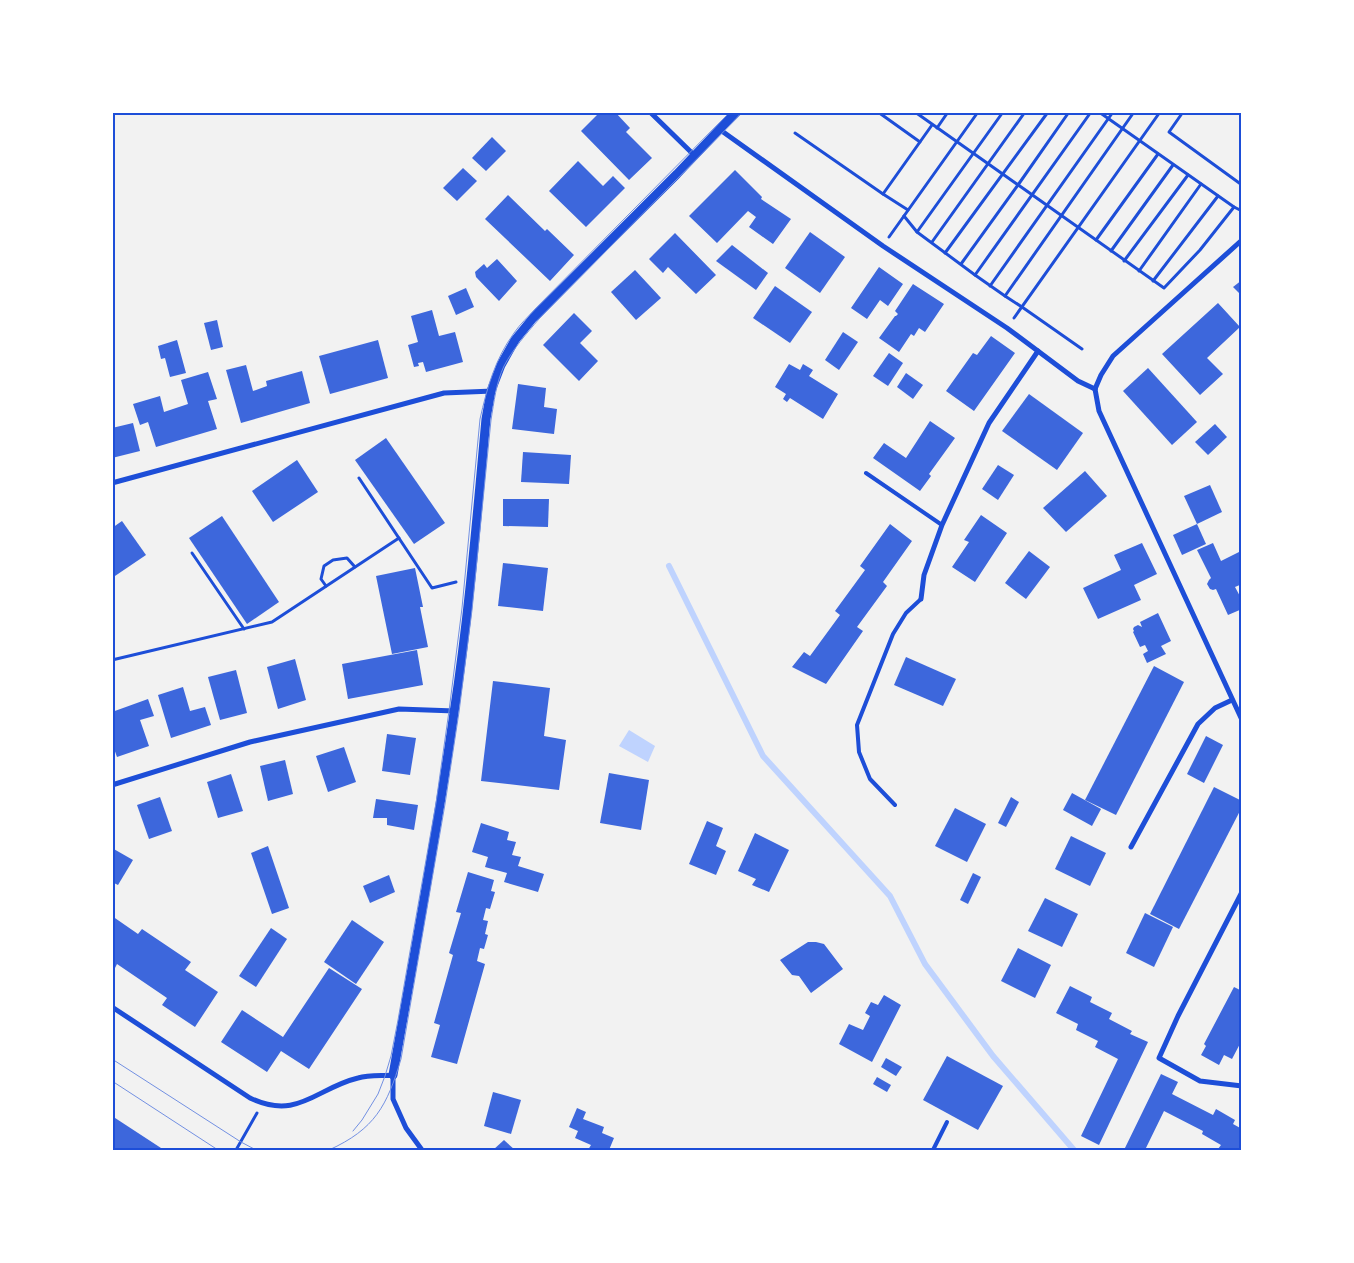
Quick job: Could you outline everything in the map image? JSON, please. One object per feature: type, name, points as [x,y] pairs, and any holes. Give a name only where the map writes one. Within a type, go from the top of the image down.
[{"type":"street","points":[[650,112],[694,156]]},
{"type":"street","points":[[422,1150],[406,1128],[393,1099],[393,1075],[455,711],[471,577],[486,419],[500,365],[515,340],[533,318],[736,112]]},
{"type":"street","points":[[720,129],[883,246],[1007,328],[1078,381],[1095,389]]},
{"type":"street","points":[[1242,240],[1113,356],[1095,389],[1099,411],[1242,720]]},
{"type":"street","points":[[921,599],[924,575],[942,525],[989,423],[1038,351]]},
{"type":"street","points":[[112,483],[444,393],[493,391]]},
{"type":"street","points":[[1131,847],[1198,724],[1215,708],[1232,700]]},
{"type":"street","points":[[112,785],[250,742],[399,709],[455,711]]},
{"type":"street","points":[[1242,892],[1178,1016],[1159,1058],[1200,1081],[1242,1086]]},
{"type":"street","points":[[112,1007],[262,1104],[288,1106],[307,1101],[338,1085],[359,1077],[393,1075]]},
{"type":"lane","points":[[866,473],[942,525]]},
{"type":"lane","points":[[894,805],[870,779],[858,752],[857,725],[893,634],[906,613],[921,599]]},
{"type":"lane","points":[[933,1150],[947,1122]]},
{"type":"path","points":[[878,112],[920,142]]},
{"type":"path","points":[[915,112],[1164,288],[1200,250],[1234,207]]},
{"type":"path","points":[[937,128],[948,112]]},
{"type":"path","points":[[883,246],[978,112]]},
{"type":"path","points":[[917,232],[1003,112]]},
{"type":"path","points":[[932,242],[1025,112]]},
{"type":"path","points":[[946,253],[1048,112]]},
{"type":"path","points":[[961,264],[1069,112]]},
{"type":"path","points":[[975,275],[1091,112]]},
{"type":"path","points":[[1099,112],[1234,207],[1240,210],[1242,208]]},
{"type":"path","points":[[990,286],[1113,112]]},
{"type":"path","points":[[1004,296],[1134,112]]},
{"type":"path","points":[[1007,328],[1160,112]]},
{"type":"path","points":[[1183,112],[1169,132],[1242,185]]},
{"type":"path","points":[[883,194],[932,125]]},
{"type":"path","points":[[795,133],[908,210]]},
{"type":"path","points":[[1096,240],[1158,154]]},
{"type":"path","points":[[1111,251],[1173,165]]},
{"type":"path","points":[[1124,261],[1188,175]]},
{"type":"path","points":[[1139,271],[1202,184]]},
{"type":"path","points":[[1153,281],[1218,196]]},
{"type":"path","points":[[904,216],[917,232],[1004,296],[1082,348]]},
{"type":"path","points":[[359,478],[432,588],[471,577]]},
{"type":"path","points":[[112,660],[272,622],[399,538]]},
{"type":"path","points":[[192,553],[244,629]]},
{"type":"path","points":[[326,586],[321,579],[324,566],[333,560],[347,558],[355,567]]},
{"type":"path","points":[[236,1150],[262,1104]]},
{"type":"water","points":[[629,730],[655,746],[648,762],[619,746]]},
{"type":"building","points":[[600,112],[615,112],[630,128],[626,132],[652,158],[629,180],[581,131]]},
{"type":"building","points":[[492,137],[506,151],[486,171],[472,158]]},
{"type":"building","points":[[578,161],[603,186],[613,176],[625,188],[586,227],[549,191]]},
{"type":"building","points":[[463,168],[477,181],[457,201],[443,188]]},
{"type":"building","points":[[735,170],[762,197],[761,199],[791,219],[773,244],[749,227],[756,217],[748,211],[717,243],[689,216]]},
{"type":"building","points":[[508,195],[545,231],[547,229],[574,255],[550,281],[485,219]]},
{"type":"building","points":[[810,232],[845,257],[820,293],[785,268]]},
{"type":"building","points":[[675,233],[716,275],[696,294],[668,267],[663,273],[649,259]]},
{"type":"building","points":[[732,245],[768,273],[756,290],[716,261]]},
{"type":"building","points":[[497,259],[517,281],[499,301],[476,277],[475,272],[484,264],[487,268]]},
{"type":"building","points":[[879,267],[903,284],[888,306],[880,300],[867,319],[851,308]]},
{"type":"building","points":[[635,270],[661,298],[636,320],[611,292]]},
{"type":"building","points":[[1242,280],[1242,296],[1233,287]]},
{"type":"building","points":[[913,284],[944,304],[925,332],[919,328],[914,336],[911,334],[899,352],[879,338],[898,314],[895,311]]},
{"type":"building","points":[[775,286],[812,312],[790,343],[753,318]]},
{"type":"building","points":[[466,288],[474,307],[456,315],[448,296]]},
{"type":"building","points":[[1218,303],[1240,327],[1207,358],[1223,374],[1200,395],[1162,354]]},
{"type":"building","points":[[432,310],[439,336],[455,332],[463,362],[426,372],[423,362],[418,363],[419,366],[414,367],[408,345],[418,342],[411,316]]},
{"type":"building","points":[[574,313],[592,331],[580,343],[598,361],[579,381],[543,345]]},
{"type":"building","points":[[217,320],[223,347],[211,350],[204,323]]},
{"type":"building","points":[[843,332],[858,342],[839,370],[825,360]]},
{"type":"building","points":[[991,336],[1015,353],[974,411],[946,391],[973,353],[977,355]]},
{"type":"building","points":[[177,340],[186,373],[170,377],[165,358],[161,359],[158,346]]},
{"type":"building","points":[[378,340],[388,378],[330,394],[319,356]]},
{"type":"building","points":[[889,353],[903,363],[888,386],[873,376]]},
{"type":"building","points":[[789,364],[800,370],[803,364],[813,370],[809,376],[838,394],[823,419],[790,398],[787,402],[783,399],[786,394],[775,387]]},
{"type":"building","points":[[246,365],[253,391],[267,386],[266,381],[302,371],[310,403],[241,423],[226,370]]},
{"type":"building","points":[[1148,368],[1197,422],[1172,445],[1123,391]]},
{"type":"building","points":[[208,372],[217,399],[208,401],[217,429],[156,447],[148,422],[140,425],[133,404],[160,396],[164,412],[188,404],[181,380]]},
{"type":"building","points":[[906,373],[923,385],[913,399],[897,387]]},
{"type":"building","points":[[518,384],[546,388],[544,407],[557,409],[554,434],[512,429]]},
{"type":"building","points":[[1029,394],[1083,433],[1057,470],[1002,431]]},
{"type":"building","points":[[930,421],[955,438],[929,474],[931,476],[920,491],[873,458],[884,443],[906,458]]},
{"type":"building","points":[[133,423],[140,451],[112,458],[112,428]]},
{"type":"building","points":[[1215,424],[1227,437],[1208,455],[1195,442]]},
{"type":"building","points":[[386,438],[445,523],[414,544],[355,460]]},
{"type":"building","points":[[523,452],[571,455],[569,484],[521,482]]},
{"type":"building","points":[[297,460],[318,492],[273,522],[252,491]]},
{"type":"building","points":[[998,465],[1014,475],[998,500],[982,489]]},
{"type":"building","points":[[1085,471],[1107,496],[1066,532],[1043,508]]},
{"type":"building","points":[[1210,485],[1222,512],[1197,524],[1184,496]]},
{"type":"building","points":[[503,499],[549,499],[548,527],[503,526]]},
{"type":"building","points":[[981,515],[1007,533],[975,582],[952,567],[969,542],[964,540]]},
{"type":"building","points":[[222,516],[279,602],[247,624],[189,538]]},
{"type":"building","points":[[122,521],[146,555],[112,578],[112,528]]},
{"type":"building","points":[[890,524],[912,541],[883,582],[887,586],[857,627],[863,631],[826,684],[792,667],[804,652],[810,656],[840,615],[835,611],[865,570],[860,566]]},
{"type":"building","points":[[1197,524],[1206,544],[1182,555],[1173,535]]},
{"type":"building","points":[[1142,543],[1157,574],[1134,585],[1141,600],[1098,619],[1083,588],[1121,570],[1114,555]]},
{"type":"building","points":[[1213,543],[1221,561],[1242,552],[1242,584],[1235,587],[1242,600],[1242,609],[1228,615],[1216,589],[1210,589],[1207,584],[1211,578],[1197,550]]},
{"type":"building","points":[[1029,551],[1050,567],[1026,599],[1005,583]]},
{"type":"building","points":[[503,563],[548,568],[543,611],[498,606]]},
{"type":"building","points":[[415,568],[423,607],[420,607],[428,647],[392,654],[376,576]]},
{"type":"building","points":[[1158,613],[1171,641],[1161,646],[1166,654],[1147,663],[1143,654],[1148,651],[1145,645],[1140,647],[1133,629],[1138,625],[1142,627],[1140,622]]},
{"type":"building","points":[[417,650],[423,685],[348,699],[342,664]]},
{"type":"building","points":[[906,657],[956,679],[943,706],[894,685]]},
{"type":"building","points":[[295,659],[306,700],[278,709],[267,667]]},
{"type":"building","points":[[1154,666],[1184,682],[1116,815],[1085,800]]},
{"type":"building","points":[[236,670],[247,713],[220,720],[208,677]]},
{"type":"building","points":[[493,681],[550,688],[544,736],[566,740],[559,790],[481,781]]},
{"type":"building","points":[[183,687],[190,711],[205,707],[211,725],[171,738],[158,695]]},
{"type":"building","points":[[148,699],[154,716],[140,720],[149,746],[117,757],[112,743],[112,712]]},
{"type":"building","points":[[387,734],[416,738],[410,775],[382,771]]},
{"type":"building","points":[[1206,736],[1223,745],[1204,783],[1187,774]]},
{"type":"building","points":[[344,747],[356,782],[328,792],[316,756]]},
{"type":"building","points":[[285,760],[293,794],[268,801],[260,766]]},
{"type":"building","points":[[609,773],[649,780],[641,830],[600,823]]},
{"type":"building","points":[[231,774],[243,811],[218,818],[207,782]]},
{"type":"building","points":[[1214,787],[1242,801],[1242,807],[1179,929],[1150,914]]},
{"type":"building","points":[[1072,793],[1101,809],[1092,826],[1063,810]]},
{"type":"building","points":[[160,797],[172,831],[149,839],[137,805]]},
{"type":"building","points":[[1011,797],[1019,802],[1006,827],[998,823]]},
{"type":"building","points":[[376,799],[418,805],[414,830],[387,825],[387,818],[373,818]]},
{"type":"building","points":[[955,808],[986,824],[967,862],[935,846]]},
{"type":"building","points":[[707,821],[723,828],[716,846],[726,851],[716,875],[689,864]]},
{"type":"building","points":[[481,823],[509,832],[507,840],[516,842],[512,855],[521,857],[518,866],[544,874],[538,892],[504,882],[507,873],[485,867],[488,857],[472,852]]},
{"type":"building","points":[[755,833],[789,850],[769,892],[752,885],[756,879],[738,871]]},
{"type":"building","points":[[1071,836],[1106,853],[1090,886],[1055,869]]},
{"type":"building","points":[[268,846],[289,908],[272,914],[251,853]]},
{"type":"building","points":[[112,848],[133,860],[118,885],[112,882]]},
{"type":"building","points":[[468,872],[494,880],[491,891],[495,892],[490,909],[486,908],[483,920],[488,921],[485,934],[488,935],[484,949],[480,948],[477,961],[485,964],[457,1064],[431,1057],[440,1025],[434,1023],[453,955],[449,953],[461,913],[456,912]]},
{"type":"building","points":[[973,873],[981,877],[968,904],[960,900]]},
{"type":"building","points":[[389,875],[395,892],[370,903],[363,886]]},
{"type":"building","points":[[1045,898],[1078,914],[1062,947],[1028,931]]},
{"type":"building","points":[[1145,913],[1173,927],[1154,967],[1126,953]]},
{"type":"building","points":[[112,916],[138,934],[142,929],[191,962],[185,970],[218,992],[195,1027],[162,1005],[167,998],[117,964],[115,968],[112,966]]},
{"type":"building","points":[[352,920],[384,942],[356,984],[324,962]]},
{"type":"building","points":[[271,928],[287,939],[256,987],[239,976]]},
{"type":"building","points":[[808,942],[824,944],[843,969],[811,993],[799,976],[792,975],[780,960]]},
{"type":"building","points":[[1018,948],[1051,965],[1035,998],[1001,981]]},
{"type":"building","points":[[329,968],[362,989],[309,1069],[281,1051],[267,1072],[221,1042],[242,1010],[283,1037]]},
{"type":"building","points":[[1070,986],[1092,997],[1090,1002],[1112,1013],[1109,1019],[1132,1031],[1130,1034],[1148,1042],[1099,1145],[1081,1136],[1118,1059],[1095,1047],[1098,1041],[1076,1030],[1078,1024],[1056,1013]]},
{"type":"building","points":[[1234,987],[1242,991],[1242,1040],[1232,1059],[1224,1055],[1219,1065],[1201,1055],[1206,1046],[1204,1044]]},
{"type":"building","points":[[884,995],[901,1005],[872,1062],[839,1044],[849,1024],[863,1030],[870,1016],[865,1013],[871,1002],[878,1005]]},
{"type":"building","points":[[947,1056],[1003,1086],[978,1130],[923,1100]]},
{"type":"building","points":[[886,1058],[902,1067],[896,1076],[881,1067]]},
{"type":"building","points":[[1161,1074],[1178,1082],[1172,1094],[1213,1115],[1216,1109],[1235,1120],[1233,1124],[1242,1129],[1242,1150],[1218,1149],[1221,1145],[1202,1134],[1203,1131],[1164,1111],[1145,1150],[1124,1150]]},
{"type":"building","points":[[877,1077],[891,1085],[887,1092],[873,1084]]},
{"type":"building","points":[[493,1092],[521,1100],[511,1134],[484,1126]]},
{"type":"building","points":[[577,1108],[586,1112],[583,1119],[604,1127],[602,1133],[614,1138],[609,1150],[588,1150],[591,1145],[575,1138],[578,1131],[569,1127]]},
{"type":"building","points":[[112,1116],[161,1148],[159,1150],[112,1150]]},
{"type":"building","points":[[504,1140],[515,1150],[493,1150]]},
{"type":"waterway","points":[[669,566],[763,756],[890,896],[925,964],[993,1056],[1074,1150]]},
{"type":"tram line","points":[[353,1131],[378,1094],[391,1056],[398,1020],[436,803],[462,608],[480,419],[492,374],[507,343],[521,324],[730,112]]},
{"type":"tram line","points":[[329,1150],[358,1134],[377,1114],[390,1090],[401,1059],[459,712],[472,610],[491,420],[501,372],[516,348],[539,319],[743,112]]},
{"type":"tram line","points":[[112,1059],[256,1150]]},
{"type":"tram line","points":[[112,1081],[218,1150]]}]
